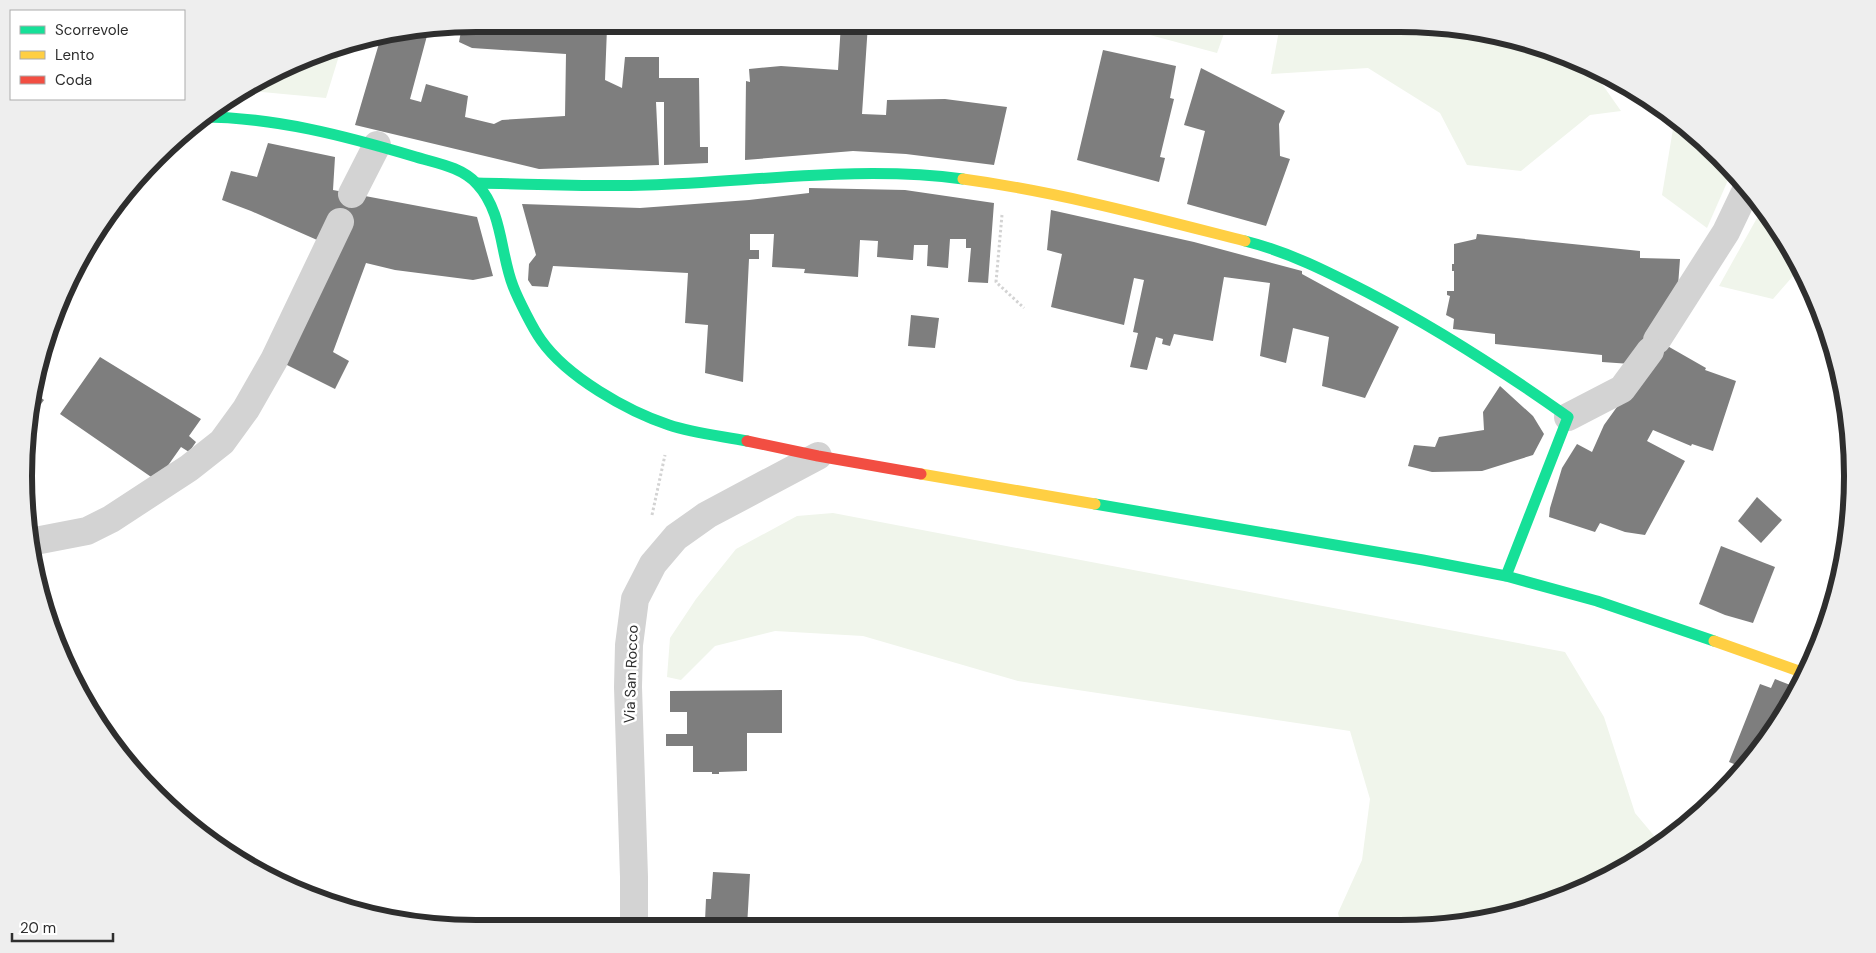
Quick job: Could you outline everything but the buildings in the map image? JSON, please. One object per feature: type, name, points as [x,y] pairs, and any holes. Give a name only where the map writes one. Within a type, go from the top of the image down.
[{"type":"main road","points":[[216,117],[282,123],[377,146],[459,170],[477,183],[487,198],[497,221],[513,286],[541,340],[565,365],[600,392],[635,411],[670,425],[818,456],[1424,560],[1506,576],[1597,601],[1799,671]]},
{"type":"main road","points":[[477,183],[648,185],[804,175],[877,173],[945,177],[1004,185],[1088,201],[1266,246],[1313,264],[1455,341],[1506,373],[1568,418],[1506,576]]},
{"type":"street","points":[[352,194],[377,146]]},
{"type":"street","points":[[1568,418],[1622,389],[1653,345],[1726,232],[1743,196]]},
{"type":"street","points":[[37,541],[87,531],[111,519],[189,468],[222,442],[246,409],[274,360],[340,222]]},
{"type":"street","name":"Via San Rocco","points":[[634,920],[628,687],[629,645],[636,599],[653,564],[676,538],[707,515],[818,456]]},
{"type":"path","points":[[1004,185],[996,282],[1024,308]]},
{"type":"path","points":[[651,522],[670,425]]},
{"type":"shaded area","points":[[1139,32],[1224,32],[1217,53]]},
{"type":"shaded area","points":[[1279,32],[1429,33],[1486,41],[1542,56],[1569,66],[1599,80],[1621,111],[1590,115],[1521,171],[1467,165],[1440,113],[1368,68],[1271,74]]},
{"type":"shaded area","points":[[339,54],[326,98],[255,91],[307,66]]},
{"type":"shaded area","points":[[1673,127],[1728,179],[1707,228],[1662,195]]},
{"type":"shaded area","points":[[1759,215],[1795,274],[1773,299],[1719,286]]},
{"type":"shaded area","points":[[833,513],[1565,652],[1604,717],[1635,813],[1656,839],[1596,875],[1542,897],[1514,905],[1486,912],[1429,920],[1340,920],[1338,913],[1362,860],[1370,799],[1350,731],[1018,681],[863,636],[775,631],[715,646],[681,680],[667,677],[670,638],[696,599],[736,549],[797,516]]},
{"type":"traffic: fast","points":[[215,118],[256,120],[310,129],[363,142],[440,164],[464,173],[477,184],[492,207],[513,286],[530,322],[552,354],[566,367],[599,391],[635,411],[669,425],[747,441]]},
{"type":"traffic: fast","points":[[477,183],[627,186],[845,174],[924,175],[963,179]]},
{"type":"traffic: fast","points":[[1245,241],[1308,263],[1393,306],[1470,351],[1568,417],[1506,576]]},
{"type":"traffic: fast","points":[[1095,504],[1506,576],[1597,601],[1714,641]]},
{"type":"traffic: slow","points":[[963,179],[1070,198],[1245,241]]},
{"type":"traffic: slow","points":[[921,474],[1095,504]]},
{"type":"traffic: slow","points":[[1714,641],[1799,671]]},
{"type":"traffic: jam","points":[[747,441],[818,456],[921,474]]}]
